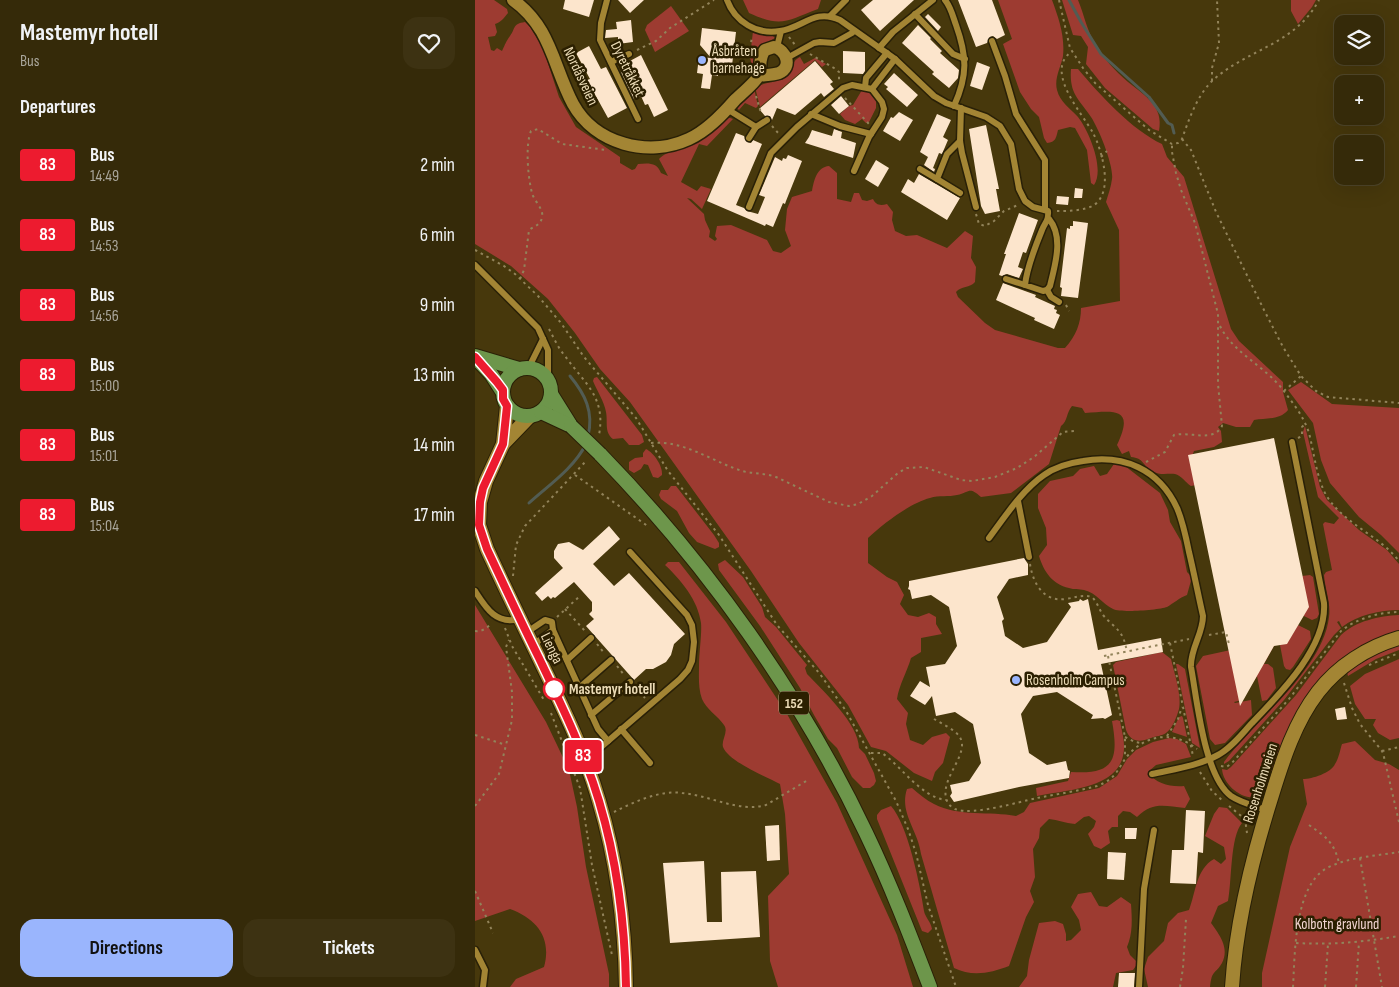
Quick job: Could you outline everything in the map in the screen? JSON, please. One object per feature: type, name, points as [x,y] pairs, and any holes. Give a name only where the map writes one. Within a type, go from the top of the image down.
[{"type":"main road","points":[[475,356],[540,371],[548,380]]},
{"type":"main road","points":[[475,356],[503,390]]},
{"type":"main road","points":[[507,406],[503,399],[503,385],[509,375],[524,368]]},
{"type":"main road","name":"152","points":[[548,380],[551,394],[593,457],[647,504],[702,570],[734,613],[804,719],[830,763],[866,832],[897,903],[930,987]]},
{"type":"main road","points":[[535,414],[546,407],[551,394]]},
{"type":"main road","name":"152","points":[[507,406],[520,415],[535,414],[571,426]]},
{"type":"street","name":"Nordåsveien","points":[[521,2],[544,33],[567,91],[582,118],[602,134],[624,144],[652,148],[675,144],[701,133],[756,78]]},
{"type":"street","points":[[777,47],[783,51],[787,58],[787,64],[779,73],[756,78],[762,54],[769,48],[777,47]]},
{"type":"street","name":"Lienga","points":[[507,406],[503,444],[477,502],[479,525],[484,543],[566,714],[585,761],[603,817],[615,866],[621,906],[625,943],[626,987]]},
{"type":"street","name":"Lienga","points":[[503,444],[535,414]]},
{"type":"street","name":"Rosenholmveien","points":[[1233,987],[1236,951],[1246,894],[1267,810],[1297,725],[1319,691],[1343,678],[1371,649],[1399,638]]},
{"type":"lane","name":"Dyretråkket","points":[[607,0],[600,40],[638,119]]},
{"type":"lane","points":[[727,0],[738,18],[751,27],[765,31],[781,31],[811,19],[831,16],[848,24],[895,59],[934,96],[991,120],[1003,130],[1011,144],[1019,189],[1025,201],[1033,207],[1047,211]]},
{"type":"lane","points":[[831,16],[846,0]]},
{"type":"lane","points":[[879,48],[885,39],[933,0]]},
{"type":"lane","points":[[945,0],[962,42],[965,59],[965,73],[958,107],[960,141],[976,207]]},
{"type":"lane","points":[[915,14],[953,54],[965,59]]},
{"type":"lane","points":[[777,47],[781,31]]},
{"type":"lane","points":[[787,58],[814,43],[834,43],[852,33]]},
{"type":"lane","points":[[992,41],[1005,76],[1015,114],[1045,160],[1047,211],[1057,236],[1052,278],[1047,290]]},
{"type":"lane","points":[[854,170],[872,132],[882,117],[884,109],[882,102],[868,88],[866,78],[887,53]]},
{"type":"lane","points":[[611,62],[629,54]]},
{"type":"lane","points":[[868,88],[895,59]]},
{"type":"lane","points":[[749,207],[771,153],[787,136],[848,85],[868,88]]},
{"type":"lane","points":[[727,109],[756,128]]},
{"type":"lane","points":[[811,114],[841,126],[872,132]]},
{"type":"lane","points":[[749,138],[756,128],[767,120]]},
{"type":"lane","points":[[937,179],[947,154],[960,141]]},
{"type":"lane","points":[[920,170],[960,192]]},
{"type":"lane","points":[[1025,285],[1027,272],[1043,228],[1049,219]]},
{"type":"lane","points":[[475,265],[541,333],[548,350],[548,380]]},
{"type":"lane","points":[[1006,279],[1043,291],[1047,290]]},
{"type":"lane","points":[[1047,290],[1051,297],[1059,302]]},
{"type":"lane","points":[[524,368],[543,339]]},
{"type":"lane","points":[[1152,774],[1196,764],[1210,759],[1227,749],[1282,689],[1313,646],[1323,620],[1324,602],[1292,442]]},
{"type":"lane","points":[[989,538],[1032,485],[1053,469],[1064,465],[1090,460],[1117,460],[1137,465],[1166,490],[1177,509],[1184,528],[1203,616],[1203,624],[1191,656],[1191,667],[1210,759],[1218,781],[1228,793],[1241,801],[1267,810]]},
{"type":"lane","points":[[1018,501],[1029,557]]},
{"type":"lane","points":[[585,761],[680,679],[688,670],[694,652],[693,632],[687,615],[630,552]]},
{"type":"lane","points":[[475,591],[489,611],[496,617],[509,620],[520,618]]},
{"type":"lane","points":[[530,639],[545,620],[552,622],[553,630],[591,715],[598,729],[608,741]]},
{"type":"lane","points":[[530,639],[553,630]]},
{"type":"lane","points":[[567,660],[591,638]]},
{"type":"lane","points":[[579,688],[611,660]]},
{"type":"lane","points":[[591,715],[630,682]]},
{"type":"lane","points":[[621,729],[651,763]]},
{"type":"lane","points":[[1139,987],[1144,889],[1154,830]]},
{"type":"lane","points":[[475,950],[485,970],[483,987]]},
{"type":"path","points":[[640,48],[656,41],[670,28],[714,0]]},
{"type":"path","points":[[1059,0],[1071,52],[1095,83],[1149,130],[1172,144],[1178,144],[1182,139],[1199,99],[1212,81],[1301,26],[1311,15],[1319,0]]},
{"type":"path","points":[[1212,81],[1212,68],[1219,43],[1217,0]]},
{"type":"path","points":[[1047,211],[1086,208],[1098,202],[1102,196],[1104,186],[1101,157],[1093,134],[1075,106],[1064,83],[1062,68],[1067,56],[1071,52]]},
{"type":"path","points":[[835,68],[839,72],[839,80]]},
{"type":"path","points":[[756,78],[759,110],[776,131]]},
{"type":"path","points":[[839,91],[872,132]]},
{"type":"path","points":[[521,279],[524,270],[529,230],[538,225],[543,216],[534,200],[530,182],[528,146],[531,131],[538,129],[562,144],[572,146],[610,150],[624,144]]},
{"type":"path","points":[[1182,139],[1191,150],[1216,212],[1283,348],[1301,376],[1316,391],[1328,396],[1399,403]]},
{"type":"path","points":[[1137,465],[1161,456],[1176,434],[1204,436],[1219,432],[1222,426],[1218,384],[1218,314],[1195,223],[1176,173],[1172,144]]},
{"type":"path","points":[[1101,157],[1107,151]]},
{"type":"path","points":[[978,220],[981,226],[989,225],[1004,211],[1025,201]]},
{"type":"path","points":[[475,250],[504,266],[521,279],[561,323],[584,357],[631,411],[668,471],[730,550],[777,625],[820,674],[843,705],[870,753],[908,829],[916,853],[928,905],[956,987]]},
{"type":"path","points":[[1219,323],[1231,342],[1261,367],[1284,391],[1305,424],[1322,486],[1327,497],[1354,524],[1388,549],[1399,561]]},
{"type":"path","points":[[549,329],[562,352],[596,397],[600,417],[598,438]]},
{"type":"path","points":[[1284,391],[1301,376]]},
{"type":"path","points":[[1301,432],[1305,424]]},
{"type":"path","points":[[651,443],[675,443],[741,470],[776,477],[829,502],[849,506],[858,504],[872,496],[898,473],[907,468],[924,467],[961,480],[972,481],[995,477],[1017,468],[1034,457],[1063,432],[1073,431]]},
{"type":"path","points":[[512,579],[516,546],[525,526],[593,457]]},
{"type":"path","points":[[575,475],[649,527]]},
{"type":"path","points":[[1029,557],[1031,574],[1039,590],[1046,596],[1055,599],[1063,600],[1081,596],[1092,597],[1103,614],[1120,631],[1125,641],[1127,652]]},
{"type":"path","points":[[552,622],[581,595]]},
{"type":"path","points":[[870,753],[882,753],[921,787],[936,798],[946,800],[954,808],[979,810],[1090,788],[1104,783],[1119,769],[1125,758],[1143,744],[1167,737],[1178,738],[1190,743],[1210,759],[1222,766],[1227,766],[1231,764],[1289,699],[1332,641],[1345,628],[1374,616],[1399,612]]},
{"type":"path","points":[[475,631],[480,632],[486,629],[496,617]]},
{"type":"path","points":[[505,628],[509,640],[546,704]]},
{"type":"path","points":[[475,806],[499,774],[512,720],[512,692],[506,647],[509,640]]},
{"type":"path","points":[[1169,643],[1196,764]]},
{"type":"path","points":[[1104,656],[1162,645]]},
{"type":"path","points":[[1363,668],[1399,652]]},
{"type":"path","points":[[1108,656],[1125,737],[1125,758]]},
{"type":"path","points":[[1343,678],[1352,708],[1360,724],[1382,751],[1399,822]]},
{"type":"path","points":[[1167,737],[1178,719],[1182,705]]},
{"type":"path","points":[[550,712],[580,788],[592,865],[612,958]]},
{"type":"path","points":[[935,719],[957,734],[963,744],[946,786],[946,800]]},
{"type":"path","points":[[475,735],[506,745]]},
{"type":"path","points":[[1125,737],[1143,744]]},
{"type":"path","points":[[1382,751],[1399,747]]},
{"type":"path","points":[[603,817],[646,798],[681,792],[746,807],[758,807],[766,805],[808,780]]},
{"type":"path","points":[[1235,811],[1245,819],[1247,836]]},
{"type":"path","points":[[1309,825],[1326,836],[1333,844],[1339,863]]},
{"type":"path","points":[[1293,987],[1300,918],[1306,894],[1316,878],[1326,869],[1339,863],[1399,852]]},
{"type":"path","points":[[1361,858],[1382,987]]},
{"type":"path","points":[[475,891],[493,933]]},
{"type":"path","points":[[1180,987],[1186,919]]},
{"type":"path","points":[[1296,943],[1328,944],[1359,942],[1399,936]]},
{"type":"path","points":[[1356,987],[1359,942]]},
{"type":"path","points":[[1325,987],[1328,944]]},
{"type":"green space","points":[[475,0],[494,0],[507,9],[508,13],[501,21],[495,24],[497,32],[495,36],[488,37],[491,50],[494,51],[497,48],[502,51],[515,27],[525,22],[543,48],[559,97],[576,127],[620,157],[620,163],[632,170],[638,164],[652,164],[661,173],[668,176],[659,159],[661,157],[676,150],[727,117],[733,119],[707,146],[699,144],[681,182],[697,191],[701,186],[711,189],[702,209],[691,199],[687,198],[704,214],[710,231],[709,237],[715,241],[717,239],[715,236],[717,226],[731,225],[767,240],[773,251],[781,253],[791,246],[785,230],[787,209],[792,197],[812,191],[819,171],[829,166],[837,173],[837,199],[851,202],[854,193],[859,193],[862,200],[873,199],[879,205],[887,204],[893,212],[892,220],[895,231],[906,236],[917,235],[947,248],[965,231],[973,236],[971,258],[976,267],[975,282],[958,290],[956,292],[958,297],[995,330],[1058,348],[1065,348],[1075,334],[1079,324],[1081,308],[1120,301],[1119,230],[1106,202],[1112,179],[1111,166],[1102,138],[1073,90],[1071,69],[1078,69],[1128,121],[1162,144],[1167,157],[1184,177],[1231,329],[1239,341],[1283,382],[1283,392],[1288,410],[1281,416],[1254,420],[1250,427],[1236,427],[1223,423],[1218,427],[1221,431],[1222,442],[1214,447],[1194,451],[1192,456],[1196,485],[1191,486],[1177,475],[1155,473],[1141,460],[1131,457],[1129,451],[1122,454],[1117,445],[1124,424],[1123,418],[1119,414],[1113,412],[1085,413],[1082,408],[1072,406],[1065,422],[1061,426],[1049,464],[1011,493],[981,497],[969,491],[954,496],[930,498],[906,509],[868,538],[868,563],[897,582],[904,595],[900,604],[908,615],[918,617],[929,613],[936,617],[936,624],[942,634],[921,638],[921,652],[911,658],[898,694],[897,699],[908,713],[906,724],[910,740],[923,745],[932,737],[946,733],[950,737],[943,763],[935,772],[932,781],[914,773],[886,751],[871,747],[848,705],[799,643],[751,571],[630,402],[600,369],[548,299],[511,266],[475,244]]},
{"type":"green space","points":[[743,0],[821,0],[818,9],[791,19],[777,21],[760,18],[749,13]]},
{"type":"green space","points":[[998,0],[1052,0],[1063,41],[1063,56],[1056,86],[1058,94],[1078,117],[1091,140],[1098,170],[1094,185],[1091,183],[1087,150],[1075,128],[1070,127],[1058,130],[1055,139],[1047,143],[1039,117],[1031,109],[1020,92],[1003,44],[1012,39]]},
{"type":"green space","points":[[1062,0],[1078,0],[1090,34],[1102,55],[1119,74],[1147,97],[1156,108],[1160,122],[1159,131],[1153,129],[1105,88],[1086,64],[1088,47],[1081,36],[1073,35]]},
{"type":"green space","points":[[1291,0],[1316,0],[1298,24],[1291,11]]},
{"type":"green space","points":[[671,6],[689,31],[655,52],[645,30],[647,25]]},
{"type":"green space","points":[[753,31],[772,35],[775,38],[760,46],[755,54],[752,67],[750,57]]},
{"type":"green space","points":[[800,57],[804,64],[815,58],[826,64],[822,67],[815,60],[760,107],[755,87],[783,78]]},
{"type":"green space","points":[[754,88],[758,106],[756,108],[745,103],[739,110],[736,107]]},
{"type":"green space","points":[[862,90],[870,93],[876,100],[876,108],[869,122],[866,123],[862,119],[855,124],[845,120],[840,114],[853,105]]},
{"type":"green space","points":[[597,377],[642,435],[644,442],[639,445],[629,445],[623,438],[613,439],[610,436],[607,430],[605,408],[593,381]]},
{"type":"green space","points":[[1301,382],[1332,404],[1399,408],[1399,553],[1359,517],[1330,483],[1321,460],[1313,423],[1288,390]]},
{"type":"green space","points":[[1305,426],[1320,487],[1327,500],[1359,530],[1387,550],[1399,564],[1399,610],[1369,614],[1355,619],[1342,627],[1339,621],[1337,622],[1341,628],[1284,700],[1229,761],[1224,764],[1237,746],[1301,675],[1324,637],[1329,617],[1324,575],[1332,570],[1323,524],[1325,522],[1334,524],[1339,518],[1318,497],[1303,432]]},
{"type":"green space","points":[[646,449],[652,453],[662,471],[662,475],[658,478],[653,477],[648,465],[644,464],[641,469],[634,473],[629,470],[629,462],[635,458],[643,457]]},
{"type":"green space","points":[[1114,464],[1125,466],[1160,493],[1168,510],[1170,522],[1181,541],[1187,572],[1192,577],[1187,595],[1167,607],[1140,611],[1113,609],[1089,591],[1071,589],[1058,584],[1049,576],[1041,562],[1039,556],[1047,545],[1046,528],[1038,508],[1038,494],[1050,481],[1073,476],[1080,469],[1094,466],[1100,476],[1107,474]]},
{"type":"green space","points":[[671,486],[676,486],[714,535],[719,543],[719,547],[715,549],[697,542],[689,533],[677,511],[661,499],[659,495],[661,490],[668,490]]},
{"type":"green space","points":[[725,560],[743,577],[762,607],[765,617],[776,627],[807,665],[805,668],[807,674],[847,719],[853,729],[859,748],[865,754],[874,773],[876,781],[870,788],[863,788],[852,777],[837,748],[828,739],[800,688],[760,626],[719,570],[718,564]]},
{"type":"green space","points":[[668,562],[679,562],[726,622],[787,714],[837,803],[897,935],[913,987],[778,987],[770,961],[768,896],[789,874],[785,814],[780,784],[732,758],[723,747],[725,728],[704,703],[700,691],[701,623],[699,615],[693,598],[665,565]]},
{"type":"green space","points":[[1310,575],[1313,577],[1319,614],[1317,618],[1312,620],[1304,616],[1302,576]]},
{"type":"green space","points":[[475,605],[546,722],[569,770],[586,867],[609,974],[609,987],[510,987],[516,979],[544,967],[546,947],[540,931],[528,918],[510,909],[475,921]]},
{"type":"green space","points":[[1399,615],[1399,633],[1340,662],[1262,795],[1249,797],[1236,792],[1226,782],[1222,769],[1227,770],[1231,767],[1296,695],[1341,635],[1354,626],[1368,620]]},
{"type":"green space","points":[[1298,625],[1310,631],[1311,639],[1290,670],[1284,666],[1280,645],[1287,643]]},
{"type":"green space","points":[[1277,640],[1264,664],[1268,664],[1273,668],[1276,688],[1267,700],[1262,701],[1257,676],[1242,700],[1234,702],[1251,700],[1252,715],[1225,743],[1215,745],[1210,739],[1196,666],[1203,656]]},
{"type":"green space","points":[[1399,644],[1399,650],[1376,659],[1348,676],[1347,672],[1374,654]]},
{"type":"green space","points":[[1162,652],[1171,659],[1179,691],[1179,709],[1173,725],[1166,733],[1140,741],[1136,740],[1130,737],[1126,730],[1113,665],[1116,662]]},
{"type":"green space","points":[[1399,659],[1399,738],[1390,740],[1378,733],[1373,725],[1376,719],[1365,719],[1355,704],[1350,686],[1365,674]]},
{"type":"green space","points":[[1176,664],[1185,669],[1200,748],[1192,743]]},
{"type":"green space","points":[[1182,716],[1187,737],[1172,732],[1179,717]]},
{"type":"green space","points":[[1112,721],[1120,721],[1124,752],[1118,767],[1111,775],[1100,782],[1088,786],[1037,796],[1036,788],[1068,781],[1071,772],[1097,771],[1105,767],[1113,755],[1115,746]]},
{"type":"green space","points":[[1169,738],[1177,739],[1186,744],[1191,757],[1156,765],[1148,772],[1164,784],[1184,786],[1190,799],[1185,808],[1159,806],[1148,809],[1137,817],[1130,812],[1123,811],[1118,816],[1118,827],[1112,827],[1108,831],[1110,843],[1101,849],[1094,846],[1088,834],[1096,821],[1089,816],[1084,817],[1075,824],[1049,819],[1040,828],[1039,838],[1033,849],[1035,877],[1030,891],[1034,902],[1026,917],[1009,966],[982,973],[961,971],[954,968],[919,845],[907,814],[905,798],[907,789],[912,788],[931,802],[954,811],[1016,816],[1024,812],[1030,803],[1099,788],[1117,776],[1127,759],[1136,750],[1153,742]]},
{"type":"green space","name":"Kolbotn gravlund","points":[[1355,741],[1375,760],[1389,764],[1399,770],[1399,987],[1262,987],[1262,973],[1290,847],[1307,804],[1303,779],[1316,777],[1330,770],[1336,762],[1342,744]]},
{"type":"green space","points":[[891,806],[903,827],[908,841],[925,913],[932,929],[928,933],[922,931],[877,819],[877,815],[881,810]]},
{"type":"green space","points":[[1219,807],[1227,808],[1242,823],[1235,838],[1233,849],[1228,901],[1218,906],[1211,923],[1223,942],[1225,952],[1222,963],[1213,975],[1210,987],[1148,987],[1144,969],[1148,957],[1164,941],[1168,923],[1178,913],[1189,910],[1197,882],[1208,863],[1214,859],[1221,864],[1226,859],[1224,847],[1205,836]]},
{"type":"green space","points":[[1091,892],[1099,906],[1107,907],[1121,897],[1131,904],[1132,921],[1127,947],[1130,955],[1138,963],[1133,970],[1116,973],[1113,987],[1019,987],[1027,976],[1029,960],[1039,923],[1055,921],[1063,924],[1066,941],[1071,940],[1081,930],[1079,920],[1071,907],[1078,894]]},
{"type":"building","points":[[565,0],[594,0],[589,17],[563,9]]},
{"type":"building","points":[[618,0],[644,0],[630,13]]},
{"type":"building","points":[[873,0],[914,0],[880,31],[861,10]]},
{"type":"building","points":[[958,0],[992,0],[1005,35],[997,39],[993,36],[990,37],[987,43],[976,47]]},
{"type":"building","points":[[928,14],[941,27],[938,31],[925,17]]},
{"type":"building","points":[[631,20],[633,42],[618,44],[618,37],[605,38],[606,30],[617,29],[616,22]]},
{"type":"building","points":[[918,25],[942,51],[940,53],[959,70],[958,78],[949,88],[932,74],[934,72],[902,43]]},
{"type":"building","points":[[702,28],[736,32],[731,74],[718,73],[718,76],[712,75],[710,89],[701,88],[703,74],[697,73],[699,57],[711,58],[700,45]]},
{"type":"building","points":[[589,46],[601,69],[606,67],[627,108],[608,118],[587,80],[590,79],[576,53]]},
{"type":"building","points":[[843,51],[865,52],[865,71],[863,74],[843,73]]},
{"type":"building","points":[[641,55],[668,110],[654,117],[648,104],[645,105],[641,96],[634,99],[621,72],[630,67],[628,62]]},
{"type":"building","points":[[815,61],[833,82],[830,84],[834,89],[824,97],[821,93],[795,115],[777,108],[772,120],[770,116],[765,116],[759,109]]},
{"type":"building","points":[[977,62],[990,67],[982,90],[970,86]]},
{"type":"building","points":[[894,73],[918,95],[907,107],[886,89],[888,87],[884,84]]},
{"type":"building","points":[[841,96],[849,106],[839,114],[831,105]]},
{"type":"building","points":[[899,112],[913,120],[900,141],[883,131],[891,117],[893,118]]},
{"type":"building","points":[[937,114],[951,120],[943,137],[948,140],[942,154],[939,153],[933,168],[935,169],[934,172],[924,165],[928,157],[920,152]]},
{"type":"building","points":[[986,125],[999,189],[996,189],[1000,211],[985,214],[981,206],[969,129]]},
{"type":"building","points":[[834,129],[842,132],[841,138],[856,143],[853,158],[805,143],[812,130],[832,136]]},
{"type":"building","points":[[736,133],[744,136],[747,142],[751,143],[753,140],[762,144],[736,205],[747,211],[758,214],[765,197],[759,195],[775,157],[782,161],[788,155],[802,161],[785,204],[783,203],[773,227],[766,224],[765,226],[707,201]]},
{"type":"building","points":[[876,160],[889,168],[878,187],[865,179]]},
{"type":"building","points":[[919,174],[960,198],[947,220],[901,192],[908,179],[914,183]]},
{"type":"building","points":[[1075,188],[1083,189],[1082,198],[1074,198]]},
{"type":"building","points":[[1057,196],[1069,197],[1068,205],[1056,204]]},
{"type":"building","points":[[1019,213],[1038,220],[1026,253],[1023,252],[1018,267],[1023,269],[1019,278],[1007,274],[1002,276],[999,275],[1006,254],[1004,254]]},
{"type":"building","points":[[1073,221],[1088,223],[1078,298],[1061,296],[1062,288],[1060,287],[1067,228],[1070,229],[1070,226],[1073,226]]},
{"type":"building","points":[[1003,283],[1036,295],[1035,297],[1055,306],[1056,313],[1060,315],[1054,329],[996,300]]},
{"type":"building","points":[[1274,438],[1309,607],[1287,644],[1274,646],[1240,706],[1188,455]]},
{"type":"building","points":[[609,526],[620,539],[593,564],[614,586],[629,573],[685,634],[674,644],[671,655],[666,662],[653,669],[646,669],[634,680],[586,626],[594,619],[589,614],[592,611],[592,602],[574,582],[555,598],[551,599],[548,596],[542,601],[535,593],[563,568],[554,558],[554,551],[558,544],[569,542],[583,550]]},
{"type":"building","name":"Rosenholm Campus","points":[[1024,558],[1028,564],[1028,575],[1009,579],[997,597],[1004,619],[1002,621],[1005,636],[1023,648],[1047,642],[1071,607],[1068,603],[1079,601],[1080,599],[1083,601],[1088,599],[1098,650],[1161,638],[1163,652],[1101,664],[1112,715],[1105,719],[1091,719],[1093,715],[1057,692],[1033,696],[1021,714],[1029,753],[1047,765],[1066,761],[1070,771],[1069,778],[954,802],[950,796],[952,793],[950,785],[969,781],[981,763],[973,724],[955,712],[936,716],[932,696],[925,705],[910,696],[920,681],[930,687],[926,667],[945,664],[957,646],[949,607],[931,595],[912,599],[908,589],[909,581]]},
{"type":"building","points":[[1345,707],[1347,719],[1337,720],[1335,709]]},
{"type":"building","points":[[1186,810],[1205,811],[1203,853],[1198,852],[1196,884],[1170,883],[1172,850],[1184,850]]},
{"type":"building","points":[[779,825],[780,860],[767,861],[765,826]]},
{"type":"building","points":[[1125,828],[1137,828],[1136,839],[1125,839]]},
{"type":"building","points":[[1108,852],[1126,853],[1124,880],[1107,879]]},
{"type":"building","points":[[704,861],[707,922],[722,922],[721,872],[756,871],[760,937],[670,943],[663,863]]},
{"type":"building","points":[[1119,973],[1135,973],[1134,987],[1118,987]]},
{"type":"waterway","points":[[1069,0],[1101,54],[1149,97],[1168,123],[1172,125],[1174,133]]},
{"type":"waterway","points":[[570,376],[587,404],[590,419],[588,436]]},
{"type":"waterway","points":[[529,503],[575,461],[586,444]]},
{"type":"bus line","name":"83","points":[[475,357],[503,390],[503,399],[507,406],[503,444],[482,492],[479,525],[484,543],[574,732],[599,800],[615,866],[619,892],[625,943],[626,987]]},
{"type":"place","name":"Åsbråten barnehage","points":[[702,60]]},
{"type":"place","name":"Rosenholm Campus","points":[[1016,680]]},
{"type":"place","name":"Mastemyr hotell","points":[[554,689]]}]
